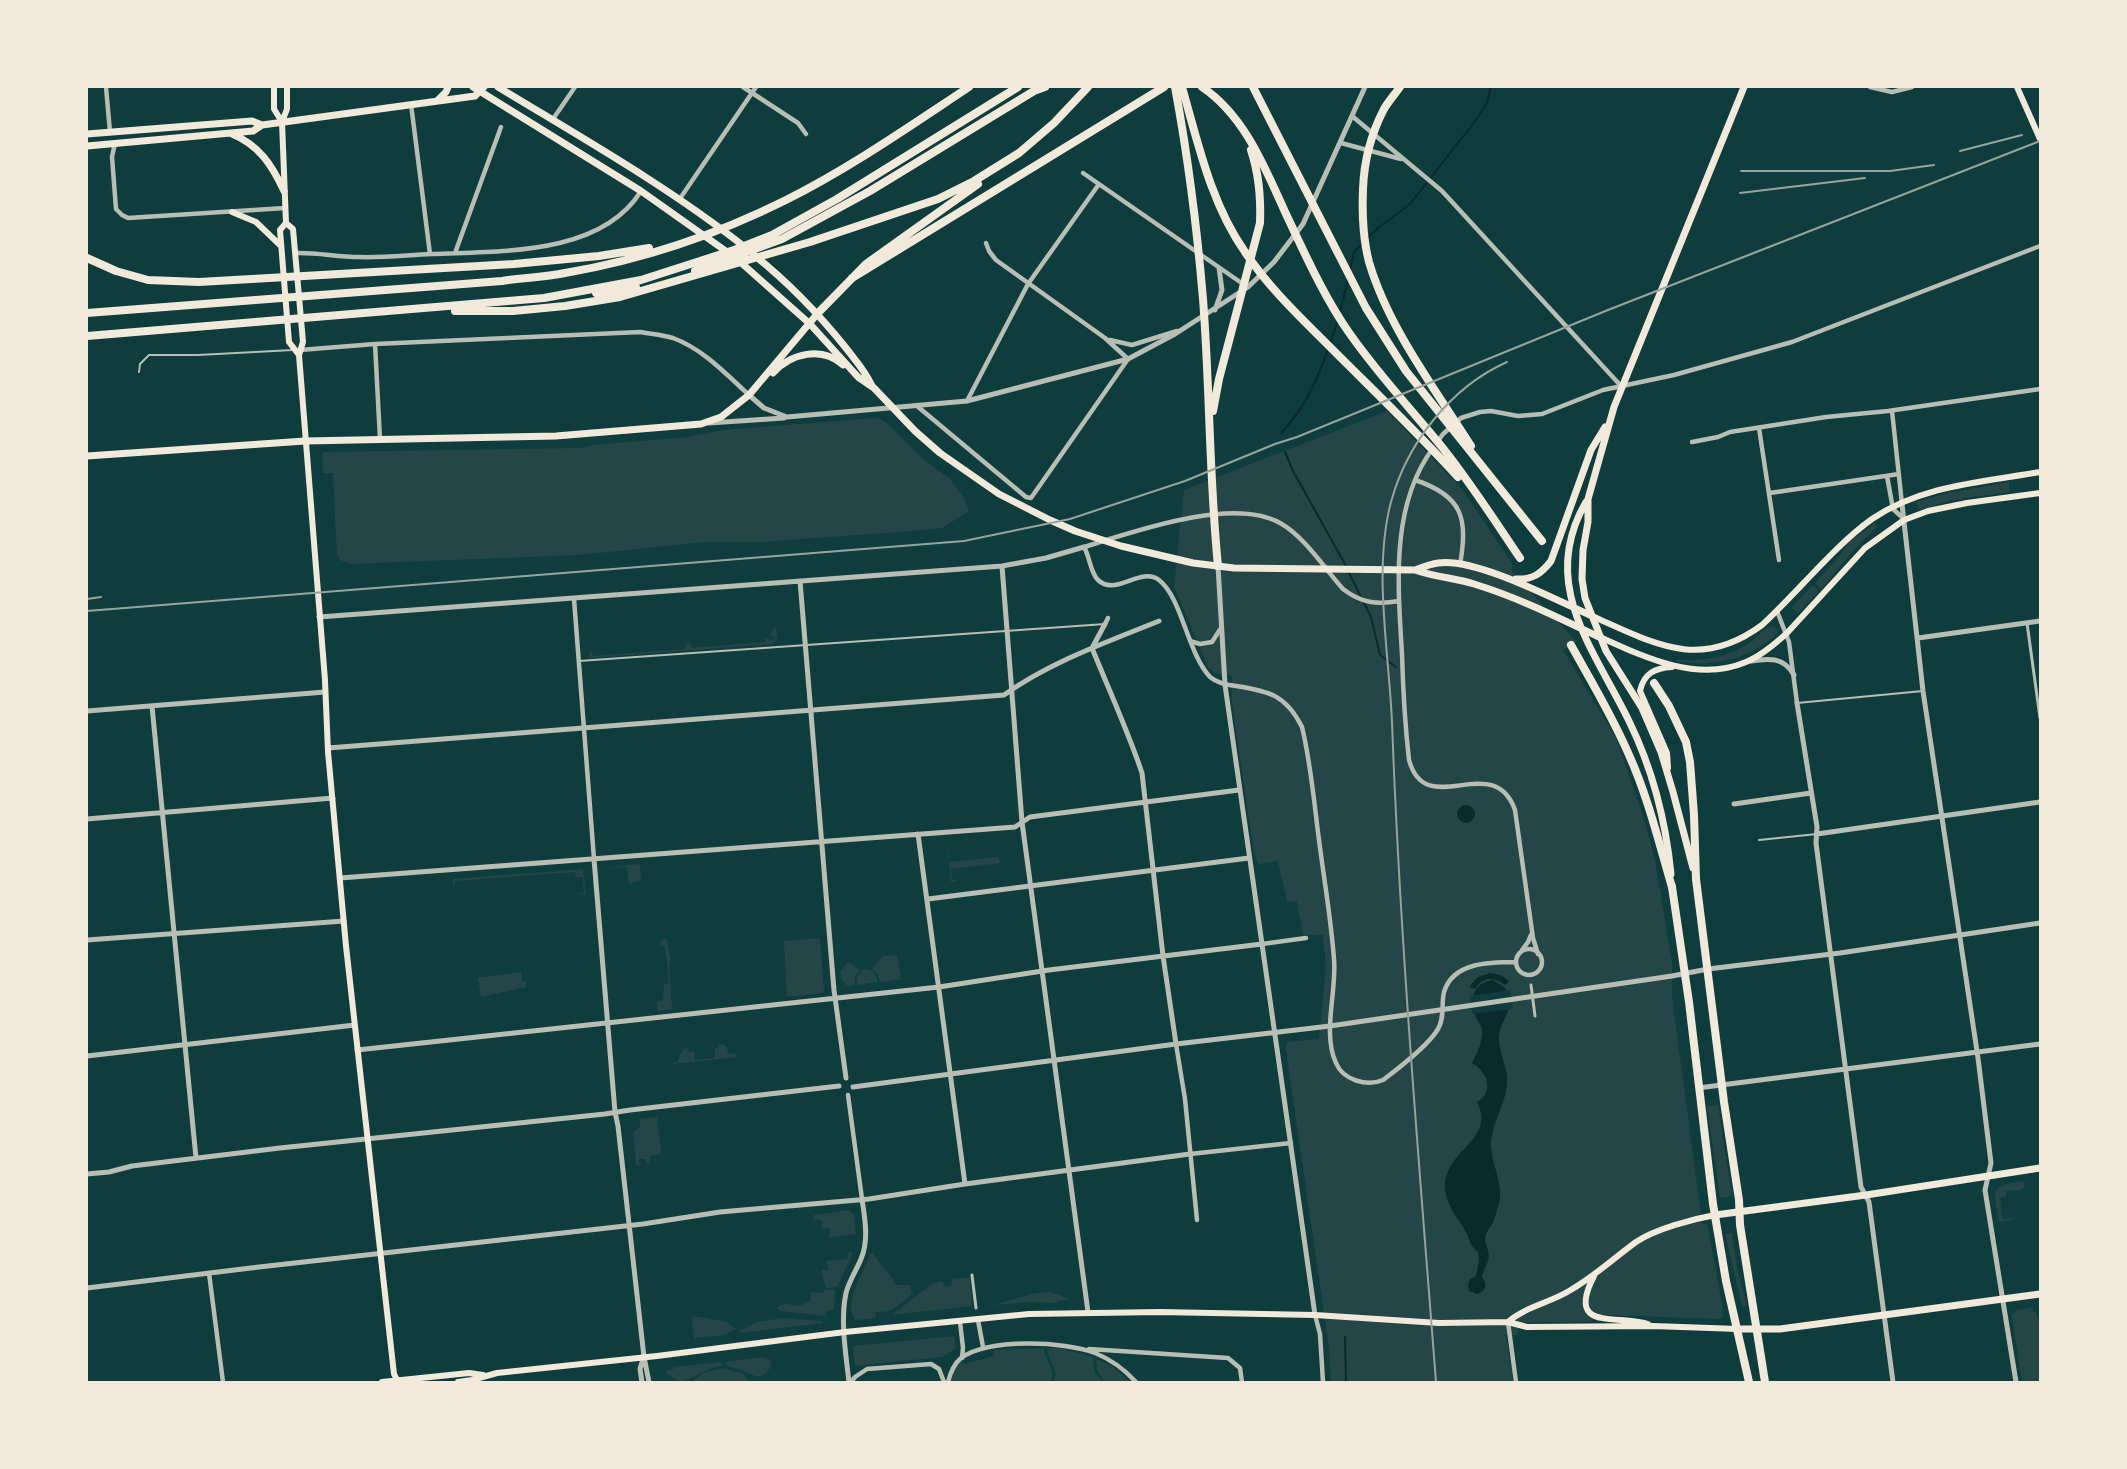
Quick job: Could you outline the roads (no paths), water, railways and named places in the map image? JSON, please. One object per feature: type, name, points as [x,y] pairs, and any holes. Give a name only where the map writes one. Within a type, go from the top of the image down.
[{"type":"highway","points":[[906,127],[960,87]]},
{"type":"highway","points":[[87,312],[502,281],[565,273],[617,262],[685,242],[741,221],[787,200],[969,87]]},
{"type":"highway","points":[[559,296],[641,280],[734,250],[772,235],[837,199],[1018,87]]},
{"type":"highway","points":[[87,336],[606,293],[630,289],[696,271],[782,238],[870,191],[1034,91],[1045,87]]},
{"type":"highway","points":[[818,313],[852,278],[885,249],[963,195],[1018,153],[1054,123],[1088,87]]},
{"type":"highway","points":[[852,278],[1164,87]]},
{"type":"highway","points":[[1174,87],[1192,192],[1203,299],[1218,566]]},
{"type":"highway","points":[[1182,87],[1204,168],[1225,216],[1244,251],[1269,284],[1297,314],[1439,450]]},
{"type":"highway","points":[[1202,87],[1217,98],[1232,115],[1260,158],[1318,279],[1349,332],[1384,380],[1485,506],[1520,558]]},
{"type":"highway","points":[[1254,87],[1366,308],[1406,371],[1463,439],[1542,541]]},
{"type":"highway","points":[[1400,87],[1384,109],[1369,145],[1364,174],[1362,214],[1369,261],[1390,312],[1412,356],[1463,439]]},
{"type":"highway","points":[[1211,448],[1213,411],[1219,379],[1260,223],[1261,199],[1257,170],[1246,136]]},
{"type":"highway","points":[[382,311],[513,311],[620,297],[810,243],[938,199],[974,181],[1018,153]]},
{"type":"highway","points":[[87,258],[117,272],[148,280],[199,282],[514,264],[599,256],[685,242]]},
{"type":"highway","points":[[1570,645],[1615,723],[1630,757],[1643,791],[1672,887],[1715,1215],[1726,1281],[1749,1382]]},
{"type":"highway","points":[[1654,683],[1669,706],[1686,742],[1690,762],[1695,816],[1696,879],[1722,1085],[1765,1382]]},
{"type":"main road","points":[[274,87],[274,109],[282,122]]},
{"type":"main road","points":[[287,87],[287,109],[282,122],[286,223],[280,230],[289,342],[298,352]]},
{"type":"main road","points":[[437,101],[448,87]]},
{"type":"main road","points":[[473,87],[482,89],[676,214],[764,282],[810,324],[858,377]]},
{"type":"main road","points":[[498,87],[692,207],[778,274],[818,313],[866,373],[874,388]]},
{"type":"main road","points":[[1696,879],[1668,775],[1642,708],[1599,637],[1585,598],[1582,579],[1582,550],[1588,522],[1588,500],[1610,420],[1744,87]]},
{"type":"main road","points":[[2017,87],[2040,139]]},
{"type":"main road","points":[[87,146],[253,131],[262,125],[474,96],[482,89]]},
{"type":"main road","points":[[87,134],[252,121],[262,125]]},
{"type":"main road","points":[[229,133],[244,139],[261,152],[273,168],[284,191]]},
{"type":"main road","points":[[232,212],[256,222],[281,246]]},
{"type":"main road","points":[[286,223],[293,229],[303,342],[298,352],[328,748],[344,921],[394,1374],[398,1381]]},
{"type":"main road","points":[[750,394],[818,313]]},
{"type":"main road","points":[[87,456],[305,441],[556,436],[701,424],[722,417],[760,388],[787,360],[816,354],[833,358],[874,388],[915,432],[940,453],[999,494],[1075,531],[1150,554],[1218,566],[1415,570],[1435,577],[1457,579],[1488,588],[1599,637],[1677,667]]},
{"type":"main road","points":[[1415,570],[1439,562],[1513,579],[1525,579],[1543,571],[1551,561],[1591,450],[1610,420]]},
{"type":"main road","points":[[1496,574],[1665,646],[1709,650],[1737,641],[1762,625],[1852,536],[1873,519],[1934,491],[2040,472]]},
{"type":"main road","points":[[1668,775],[1667,753],[1640,691],[1642,682],[1655,669],[1677,667],[1712,669],[1747,662],[1787,633],[1865,548],[1904,520],[1928,511],[1967,503],[2040,493]]},
{"type":"main road","points":[[1588,500],[1576,519],[1569,549],[1569,587],[1572,607],[1580,628],[1629,722],[1645,759],[1666,832],[1672,887]]},
{"type":"main road","points":[[1457,579],[1460,565]]},
{"type":"main road","points":[[1508,1322],[1518,1313],[1556,1299],[1594,1276],[1638,1240],[1690,1219],[2040,1168]]},
{"type":"main road","points":[[1594,1276],[1585,1299],[1588,1311],[1594,1317],[1637,1321],[1653,1326]]},
{"type":"main road","points":[[458,1382],[486,1375],[845,1332],[1029,1314],[1088,1312],[1316,1315],[1439,1323],[1508,1322],[1527,1327],[1653,1326],[1757,1330],[1780,1329],[2040,1294]]},
{"type":"main road","points":[[382,1382],[469,1373],[486,1375]]},
{"type":"street","points":[[106,87],[110,132]]},
{"type":"street","points":[[553,119],[575,87]]},
{"type":"street","points":[[743,87],[798,123],[806,134]]},
{"type":"street","points":[[679,200],[756,87]]},
{"type":"street","points":[[701,424],[967,401],[1128,359],[1214,311],[1248,287],[1274,262],[1303,224],[1365,87]]},
{"type":"street","points":[[1870,87],[1892,92],[1912,87]]},
{"type":"street","points":[[411,104],[430,254]]},
{"type":"street","points":[[1352,117],[1442,191],[1622,386]]},
{"type":"street","points":[[455,253],[501,127]]},
{"type":"street","points":[[115,143],[112,157],[116,209],[128,218],[285,208]]},
{"type":"street","points":[[1341,143],[1406,162]]},
{"type":"street","points":[[1083,173],[1248,287]]},
{"type":"street","points":[[967,401],[1028,284],[1099,184]]},
{"type":"street","points":[[295,253],[370,258],[530,248],[582,237],[596,231],[631,206],[641,191]]},
{"type":"street","points":[[986,243],[996,260],[1105,338],[1128,359]]},
{"type":"street","points":[[1516,962],[1524,974],[1533,974],[1541,966],[1534,943],[1515,810],[1509,798],[1501,789],[1491,784],[1438,788],[1418,779],[1412,770],[1406,732],[1399,601],[1400,548],[1404,521],[1415,480],[1429,453],[1443,434],[1461,418],[1491,411],[1518,416],[1542,414],[1604,390],[1674,375],[1792,342],[2040,246]]},
{"type":"street","points":[[1214,311],[1222,290],[1219,268]]},
{"type":"street","points":[[1105,338],[1132,345],[1183,330]]},
{"type":"street","points":[[298,352],[375,344],[640,332],[672,338],[692,347],[764,408],[788,417]]},
{"type":"street","points":[[375,344],[380,439]]},
{"type":"street","points":[[917,406],[1028,498],[1031,498],[1128,359]]},
{"type":"street","points":[[1692,442],[1730,432],[1826,417],[1892,411],[2040,389]]},
{"type":"street","points":[[1892,411],[1923,691],[1977,1052],[1991,1163],[1986,1190],[2016,1382]]},
{"type":"street","points":[[1759,428],[1779,560]]},
{"type":"street","points":[[1770,493],[1899,474]]},
{"type":"street","points":[[1887,476],[1893,509],[1904,520]]},
{"type":"street","points":[[1415,480],[1444,493],[1457,509],[1465,533],[1460,565]]},
{"type":"street","points":[[319,614],[574,599],[1002,566],[1046,558],[1169,522],[1227,513],[1255,516],[1279,522],[1296,535],[1343,589],[1352,596],[1378,604],[1399,601]]},
{"type":"street","points":[[1084,547],[1096,578],[1106,585],[1117,585],[1146,576],[1157,578],[1167,588],[1199,662],[1212,678],[1225,685],[1265,691],[1277,697],[1295,713],[1302,727],[1334,961],[1330,1026],[1334,1060],[1341,1072],[1359,1081],[1380,1082],[1437,1031],[1443,1016],[1444,994],[1453,976],[1468,967],[1516,962]]},
{"type":"street","points":[[1002,566],[1022,822],[1088,1312]]},
{"type":"street","points":[[1218,566],[1225,685],[1321,1343],[1323,1382]]},
{"type":"street","points":[[800,581],[834,999],[846,1078]]},
{"type":"street","points":[[574,599],[606,1024],[644,1357],[649,1382]]},
{"type":"street","points":[[1777,611],[1787,633],[1794,675],[1861,1187],[1869,1202],[1893,1382]]},
{"type":"street","points":[[1092,648],[1108,618]]},
{"type":"street","points":[[328,748],[1004,695],[1020,684],[1092,648],[1159,621]]},
{"type":"street","points":[[1918,638],[2040,621]]},
{"type":"street","points":[[2027,623],[2040,718]]},
{"type":"street","points":[[1190,641],[1200,644],[1212,642],[1222,626]]},
{"type":"street","points":[[1092,648],[1142,773],[1163,956],[1185,1099],[1197,1220]]},
{"type":"street","points":[[1747,662],[1767,658],[1779,660],[1790,668],[1794,675]]},
{"type":"street","points":[[87,711],[325,692]]},
{"type":"street","points":[[152,706],[196,1158]]},
{"type":"street","points":[[340,878],[1015,827],[1030,817],[1239,790]]},
{"type":"street","points":[[1734,804],[1811,793]]},
{"type":"street","points":[[87,819],[333,798]]},
{"type":"street","points":[[1816,834],[2040,802]]},
{"type":"street","points":[[918,834],[965,1184]]},
{"type":"street","points":[[928,899],[1249,858]]},
{"type":"street","points":[[87,940],[344,921]]},
{"type":"street","points":[[853,1087],[1176,1044],[1380,1020],[1708,969],[1831,954],[2040,923]]},
{"type":"street","points":[[1516,962],[1528,942],[1532,929]]},
{"type":"street","points":[[357,1050],[939,987],[1043,971],[1306,938]]},
{"type":"street","points":[[1520,953],[1531,950],[1538,954]]},
{"type":"street","points":[[1531,985],[1535,1016]]},
{"type":"street","points":[[87,1056],[355,1025]]},
{"type":"street","points":[[1698,1088],[2040,1044]]},
{"type":"street","points":[[87,1174],[196,1158],[839,1086]]},
{"type":"street","points":[[848,1095],[866,1242],[845,1295],[845,1332],[850,1382]]},
{"type":"street","points":[[87,1288],[629,1226],[720,1212],[862,1199],[1190,1154],[1291,1143]]},
{"type":"street","points":[[209,1273],[223,1382]]},
{"type":"street","points":[[972,1275],[976,1308]]},
{"type":"street","points":[[978,1320],[983,1347]]},
{"type":"street","points":[[960,1322],[962,1358]]},
{"type":"street","points":[[1508,1322],[1516,1382]]},
{"type":"street","points":[[946,1382],[962,1358],[983,1347],[1045,1344],[1083,1349],[1228,1358],[1240,1368],[1242,1382]]},
{"type":"street","points":[[1083,1349],[1110,1360],[1136,1382]]},
{"type":"street","points":[[642,1382],[640,1369],[644,1357]]},
{"type":"street","points":[[850,1382],[867,1369],[931,1364],[939,1369],[946,1382]]},
{"type":"lane","points":[[138,372],[140,364],[149,354],[298,352]]},
{"type":"lane","points":[[579,661],[1105,624]]},
{"type":"lane","points":[[1797,703],[1923,691]]},
{"type":"lane","points":[[1759,840],[1816,834]]},
{"type":"waterway","points":[[1368,238],[1410,204],[1473,124],[1487,103],[1491,87]]},
{"type":"waterway","points":[[1350,271],[1354,252],[1362,244]]},
{"type":"waterway","points":[[1340,312],[1348,280]]},
{"type":"waterway","points":[[1330,343],[1338,320]]},
{"type":"waterway","points":[[1282,432],[1297,414],[1309,393],[1328,349]]},
{"type":"waterway","points":[[1285,452],[1293,471],[1346,566]]},
{"type":"waterway","points":[[1348,571],[1371,617],[1380,655],[1396,667]]},
{"type":"waterway","points":[[1345,1337],[1346,1382]]},
{"type":"railway","points":[[1960,151],[2022,135]]},
{"type":"railway","points":[[87,611],[964,541],[1070,519],[1185,481],[1608,310],[2040,141]]},
{"type":"railway","points":[[1741,171],[1890,171],[1934,165]]},
{"type":"railway","points":[[1740,193],[1865,178]]},
{"type":"railway","points":[[1436,1382],[1405,970],[1384,611],[1383,555],[1391,502],[1398,480],[1420,438],[1434,419],[1468,386],[1507,362]]},
{"type":"railway","points":[[87,599],[101,597]]}]
